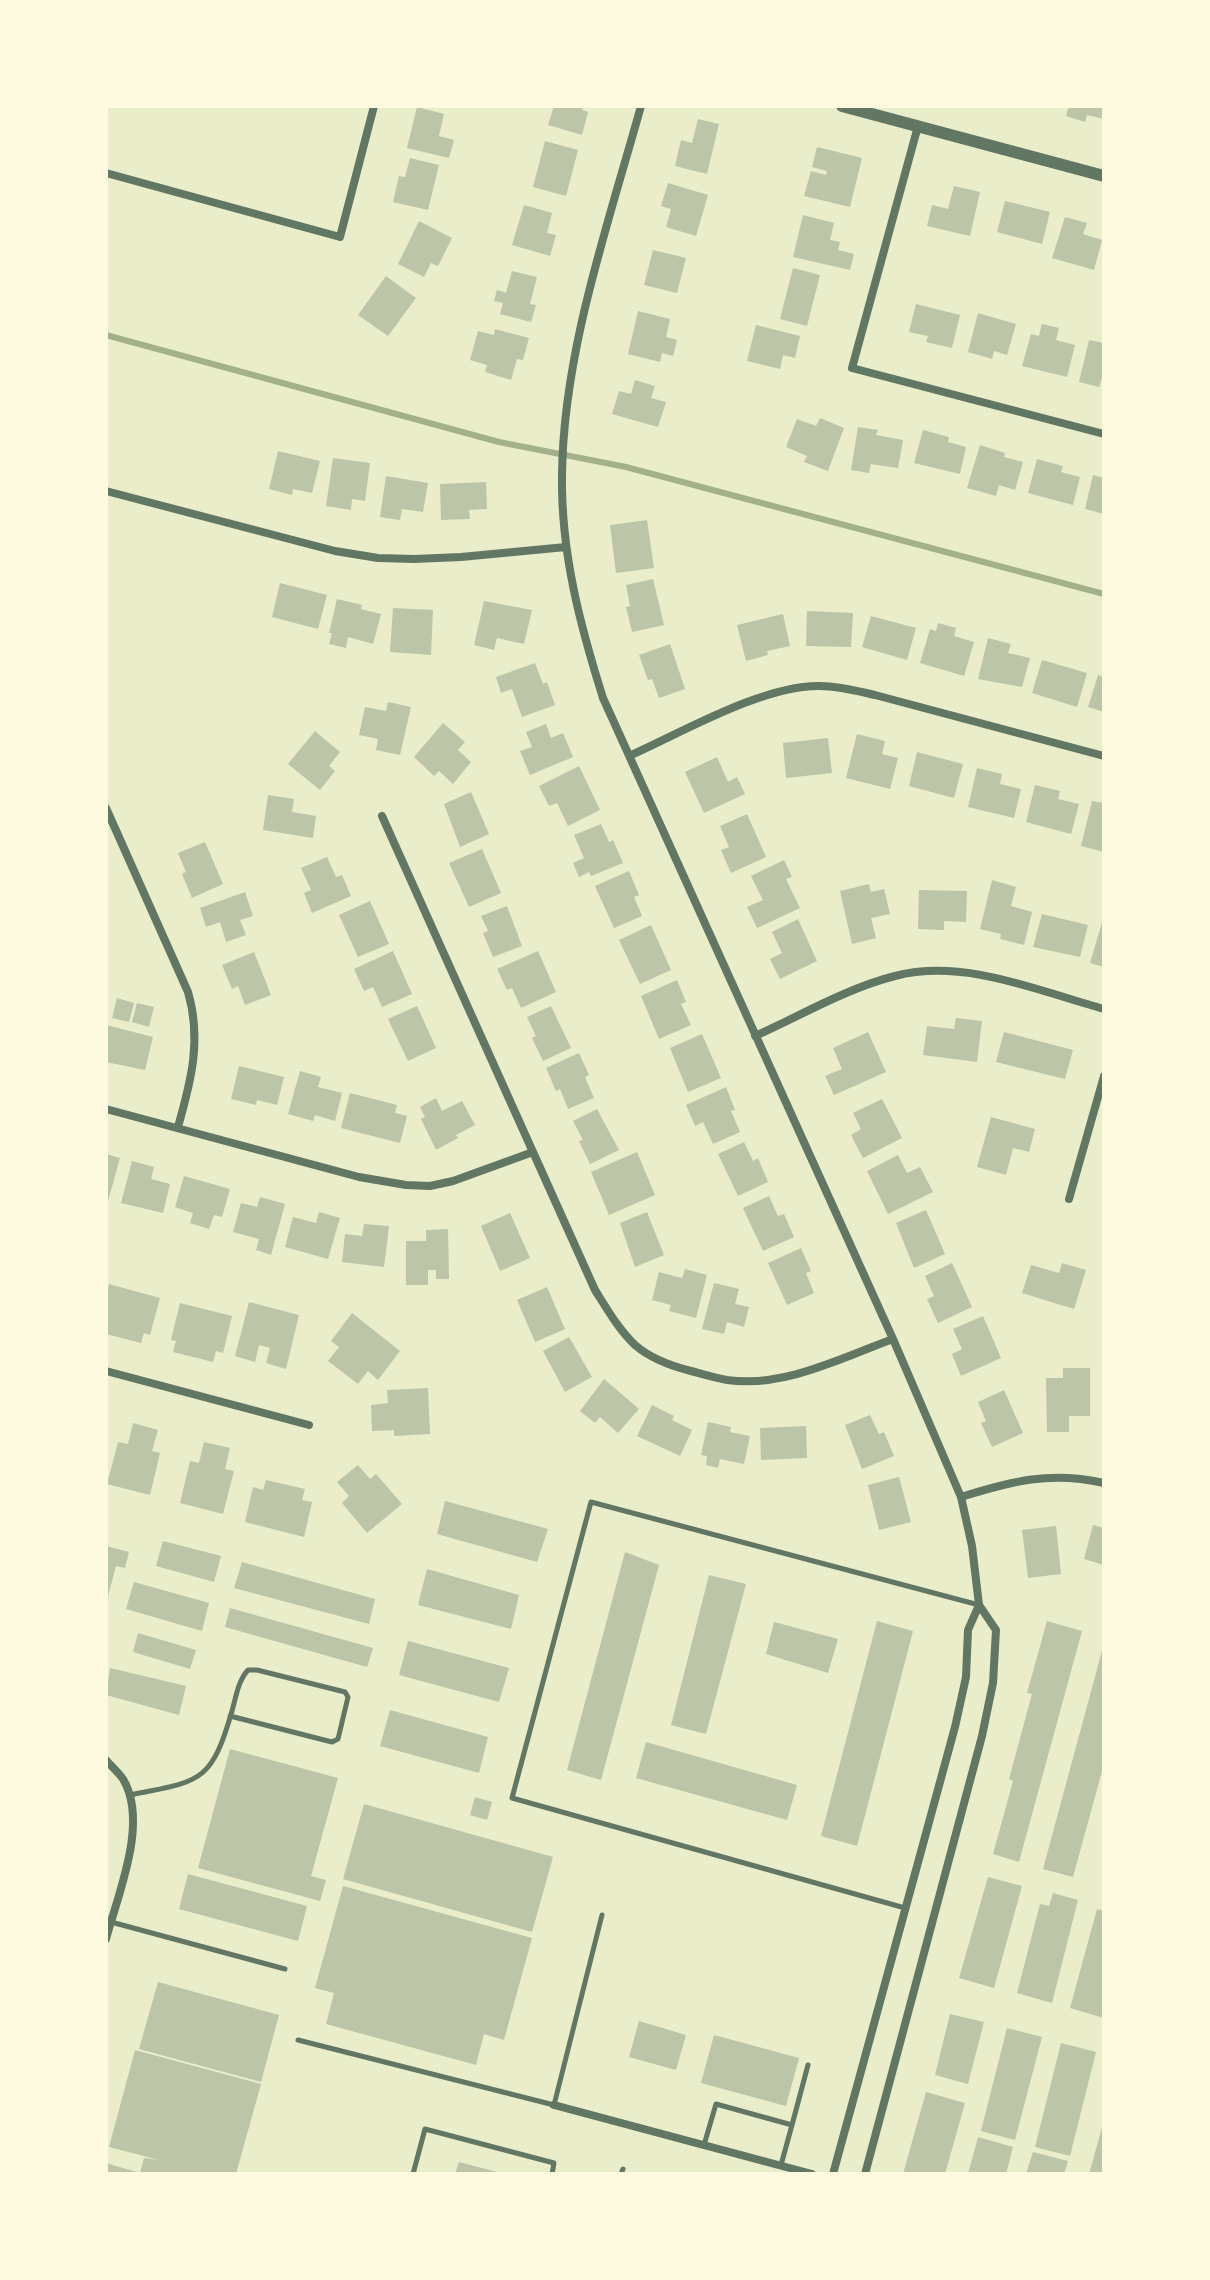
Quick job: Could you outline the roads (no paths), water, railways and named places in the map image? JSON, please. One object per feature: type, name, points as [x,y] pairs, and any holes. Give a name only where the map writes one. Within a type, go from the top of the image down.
[{"type":"street","points":[[106,173],[340,237],[374,106]]},
{"type":"street","points":[[641,106],[578,339],[563,451],[566,547],[586,642],[603,698],[893,1339],[961,1497],[972,1546],[979,1605],[996,1630],[993,1683],[982,1736],[865,2174]]},
{"type":"street","points":[[842,106],[1104,176]]},
{"type":"street","points":[[918,126],[852,368],[1104,434]]},
{"type":"street","points":[[106,491],[335,551],[378,558],[461,557],[566,547]]},
{"type":"street","points":[[629,756],[774,691],[819,686],[842,687],[875,695],[1104,756]]},
{"type":"street","points":[[106,808],[188,992],[193,1011],[195,1057],[178,1127]]},
{"type":"street","points":[[382,816],[595,1290],[636,1346],[656,1360],[726,1380],[773,1379],[802,1372],[893,1339]]},
{"type":"street","points":[[755,1036],[875,982],[921,972],[981,975],[1104,1009]]},
{"type":"street","points":[[1069,1199],[1104,1076]]},
{"type":"street","points":[[106,1109],[359,1177],[406,1185],[430,1186],[453,1181],[533,1152]]},
{"type":"street","points":[[106,1371],[309,1425]]},
{"type":"street","points":[[961,1497],[996,1486],[1053,1476],[1104,1483]]},
{"type":"street","points":[[833,2174],[955,1727],[966,1677],[968,1630],[979,1605]]},
{"type":"street","points":[[106,1760],[123,1780],[133,1806],[132,1844],[106,1939]]},
{"type":"street","points":[[554,2105],[812,2174]]},
{"type":"lane","points":[[905,1908],[512,1798],[591,1502],[979,1605]]},
{"type":"lane","points":[[129,1795],[177,1786],[196,1779],[210,1766],[221,1747],[230,1716],[242,1677],[248,1670],[345,1692],[348,1697],[338,1739],[332,1742],[230,1716]]},
{"type":"lane","points":[[298,2040],[554,2105],[602,1915]]},
{"type":"lane","points":[[110,1922],[285,1969]]},
{"type":"lane","points":[[781,2166],[808,2065]]},
{"type":"lane","points":[[704,2145],[716,2104],[792,2125]]},
{"type":"lane","points":[[413,2174],[425,2129],[554,2163],[552,2174]]},
{"type":"waterway","points":[[106,335],[499,442],[626,467],[1104,594]]}]
